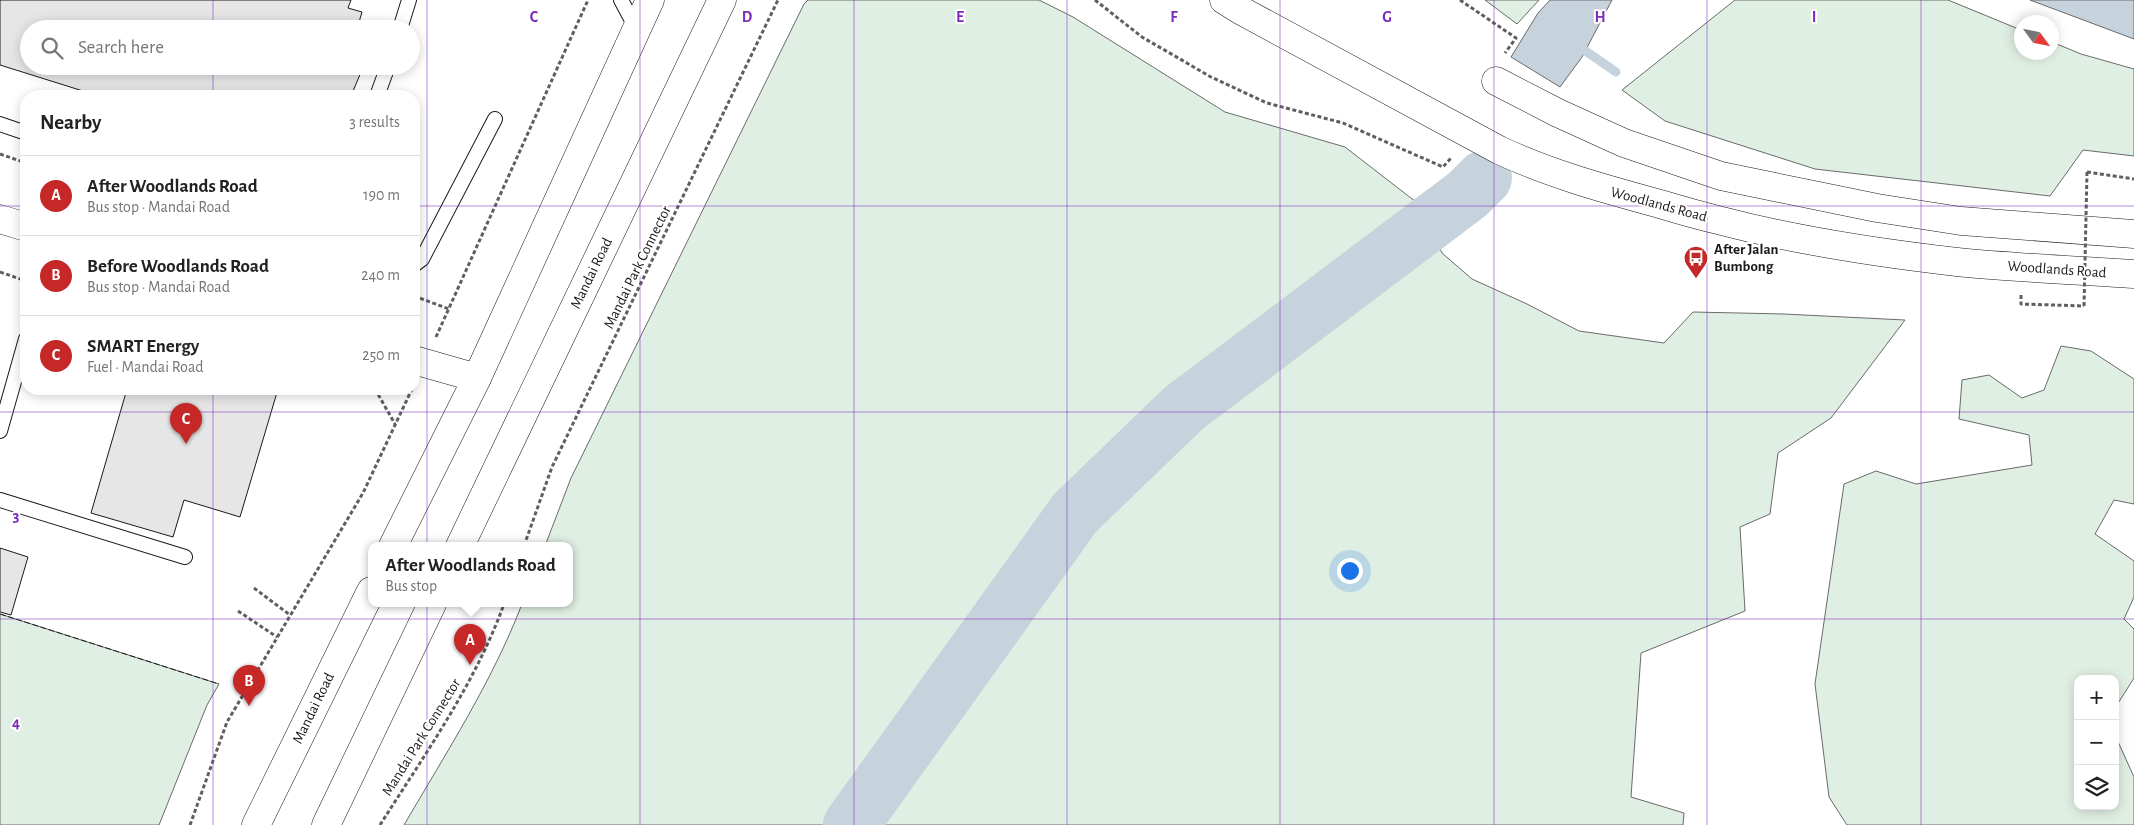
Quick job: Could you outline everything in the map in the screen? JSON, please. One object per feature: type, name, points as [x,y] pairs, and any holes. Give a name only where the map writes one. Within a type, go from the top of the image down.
[{"type":"main road","points":[[395,542],[477,378],[650,0]]},
{"type":"main road","name":"Mandai Road","points":[[462,542],[722,0]]},
{"type":"main road","name":"Woodlands Road","points":[[1224,0],[1461,142],[1599,188],[1722,221],[1792,237],[1957,262],[2134,274]]},
{"type":"main road","points":[[1496,80],[1624,143],[1721,176],[1877,208],[1961,221],[2134,234]]},
{"type":"main road","points":[[0,219],[20,226]]},
{"type":"main road","points":[[420,362],[477,378]]},
{"type":"main road","name":"Mandai Road","points":[[256,825],[368,597]]},
{"type":"main road","points":[[326,825],[431,607]]},
{"type":"lane","points":[[403,20],[409,0]]},
{"type":"lane","points":[[621,0],[636,28]]},
{"type":"lane","points":[[379,90],[385,75]]},
{"type":"lane","points":[[420,260],[495,119]]},
{"type":"lane","points":[[0,124],[20,131]]},
{"type":"lane","points":[[0,431],[20,360]]},
{"type":"lane","points":[[0,500],[186,557]]},
{"type":"path","points":[[420,360],[449,309],[588,0]]},
{"type":"path","name":"Mandai Park Connector","points":[[525,542],[552,467],[778,0]]},
{"type":"path","points":[[1095,0],[1142,38],[1211,77],[1266,103],[1343,122],[1443,167],[1461,142]]},
{"type":"path","points":[[1460,0],[1516,38]]},
{"type":"path","points":[[0,154],[20,161]]},
{"type":"path","points":[[2021,304],[2084,306],[2087,172],[2134,179]]},
{"type":"path","points":[[0,272],[20,278]]},
{"type":"path","points":[[420,298],[449,309]]},
{"type":"path","points":[[378,395],[395,425]]},
{"type":"path","points":[[190,825],[227,722],[363,493],[409,395]]},
{"type":"path","points":[[254,588],[290,615]]},
{"type":"path","name":"Mandai Park Connector","points":[[380,825],[460,699],[494,630],[503,607]]},
{"type":"path","points":[[238,612],[277,637]]},
{"type":"green space","points":[[808,0],[1039,0],[1073,17],[1225,112],[1345,147],[1420,205],[1442,253],[1472,279],[1527,304],[1579,331],[1664,343],[1693,312],[1905,320],[1831,418],[1778,453],[1770,514],[1740,527],[1745,611],[1641,653],[1631,797],[1684,813],[1683,825],[404,825],[483,689],[521,607],[573,607],[573,542],[547,542],[571,478],[804,4]]},
{"type":"green space","points":[[1485,0],[1539,0],[1517,24]]},
{"type":"green space","points":[[1735,0],[1948,0],[2014,27],[2014,60],[2059,60],[2059,45],[2081,54],[2134,69],[2134,156],[2083,150],[2050,196],[1815,169],[1665,121],[1622,90]]},
{"type":"green space","points":[[2061,346],[2091,351],[2134,379],[2134,504],[2114,500],[2095,534],[2134,561],[2134,597],[2124,619],[2134,629],[2134,678],[2119,702],[2119,675],[2074,675],[2074,810],[2119,810],[2119,744],[2134,777],[2134,825],[1847,825],[1829,797],[1815,684],[1844,484],[1876,471],[1916,484],[2032,465],[2029,435],[1959,419],[1962,380],[1989,375],[2022,398],[2044,390]]},
{"type":"green space","points":[[0,614],[219,684],[207,705],[159,825],[0,825]]},
{"type":"shaded area","points":[[1550,0],[1612,0],[1582,57],[1560,87],[1511,57],[1538,13]]},
{"type":"shaded area","points":[[2030,0],[2134,0],[2134,39]]},
{"type":"building","points":[[0,0],[351,0],[348,8],[362,12],[360,20],[20,20],[20,71],[0,65]]},
{"type":"building","points":[[32,75],[360,75],[354,90],[80,90]]},
{"type":"building","points":[[125,395],[276,395],[240,517],[184,500],[173,537],[91,513]]},
{"type":"building","points":[[0,548],[28,557],[11,615],[0,612]]},
{"type":"waterway","points":[[1577,45],[1616,72]]},
{"type":"waterway","points":[[851,825],[1075,513],[1184,408],[1468,194],[1484,178]]},
{"type":"fence","points":[[0,614],[219,684]]},
{"type":"place","name":"After Jalan Bumbong","points":[[1696,279]]},
{"type":"place","name":"SMART Energy","points":[[186,444]]},
{"type":"place","name":"After Woodlands Road","points":[[470,665]]},
{"type":"place","name":"Before Woodlands Road","points":[[249,706]]}]
